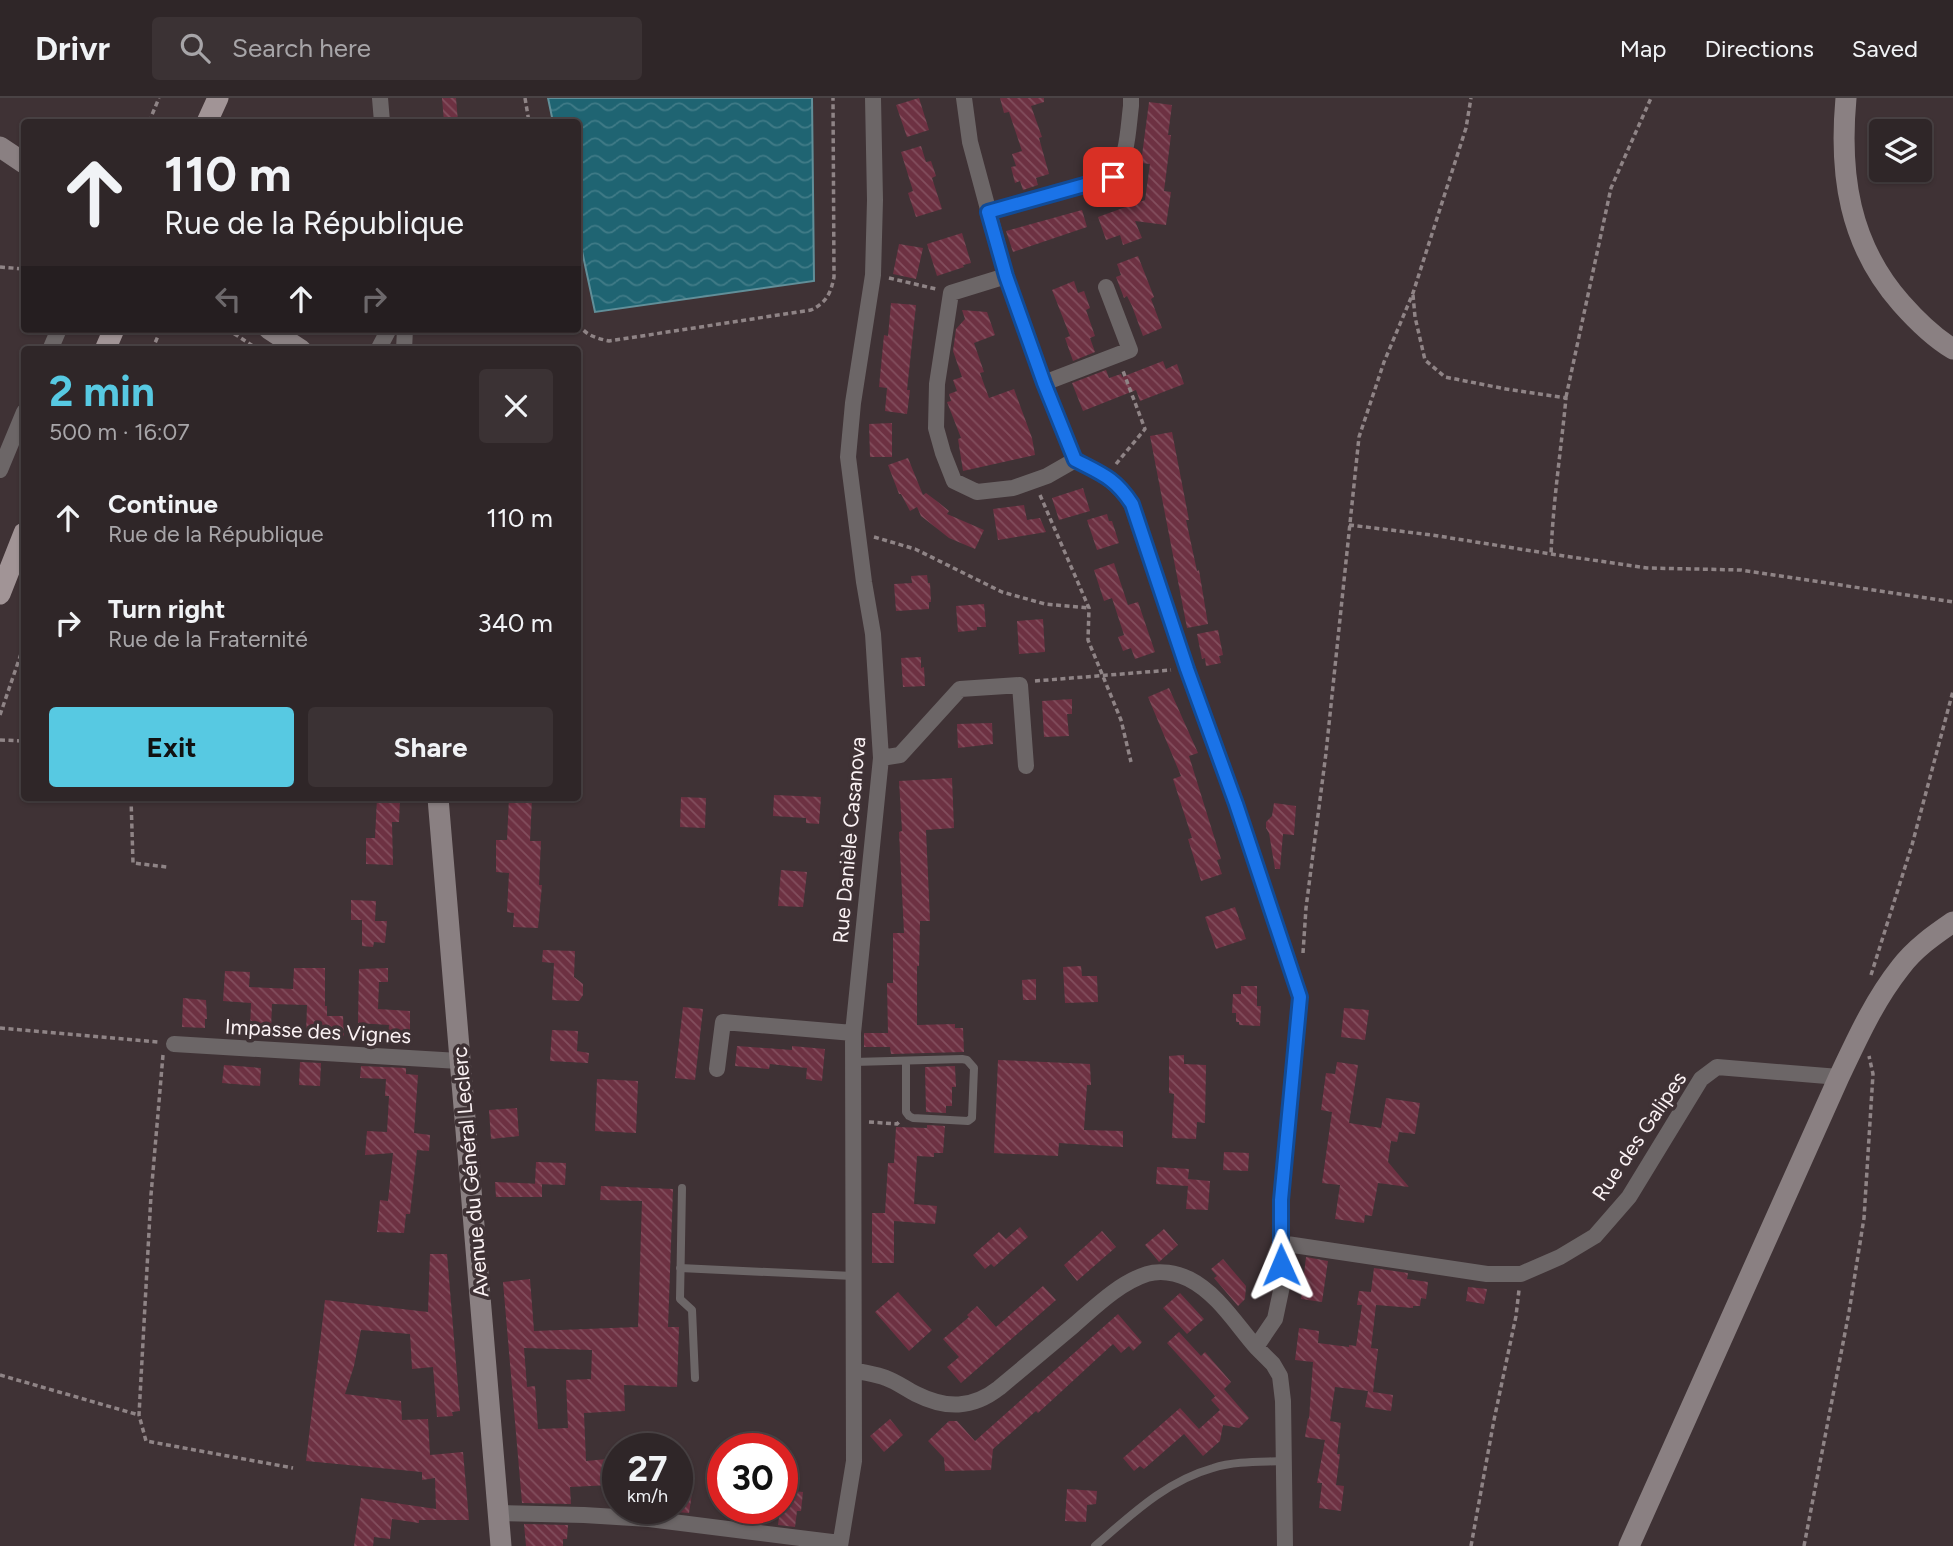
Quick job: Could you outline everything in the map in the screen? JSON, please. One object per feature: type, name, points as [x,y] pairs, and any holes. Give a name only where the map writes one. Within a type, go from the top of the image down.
[{"type":"main road","points":[[208,119],[218,98]]},
{"type":"main road","points":[[0,594],[21,541]]},
{"type":"street","points":[[380,98],[382,119]]},
{"type":"street","name":"Rue Danièle Casanova","points":[[840,1544],[854,1461],[853,1033],[881,758],[873,634],[848,457],[849,433],[873,275],[873,98]]},
{"type":"street","points":[[964,98],[970,142],[988,212],[1006,276],[1044,383],[1075,460],[1106,476],[1121,488],[1132,504],[1300,997],[1281,1200],[1282,1286],[1275,1319],[1256,1347]]},
{"type":"street","points":[[988,212],[1113,177],[1123,158],[1131,98]]},
{"type":"street","points":[[1846,98],[1843,158],[1853,216],[1862,242],[1896,298],[1927,329],[1953,349]]},
{"type":"street","points":[[0,147],[21,161]]},
{"type":"street","points":[[1006,276],[951,293],[937,383],[936,428],[943,453],[954,481],[977,492],[1013,488],[1047,476],[1075,460]]},
{"type":"street","points":[[1044,383],[1130,350],[1106,286]]},
{"type":"street","points":[[275,333],[295,346]]},
{"type":"street","points":[[0,470],[21,419]]},
{"type":"street","points":[[881,758],[901,755],[961,689],[1020,685],[1026,766]]},
{"type":"street","name":"Avenue du Général Leclerc","points":[[438,801],[501,1546]]},
{"type":"street","points":[[1629,1546],[1855,1043],[1883,991],[1901,966],[1923,943],[1953,922]]},
{"type":"street","points":[[717,1069],[723,1022],[853,1033]]},
{"type":"street","name":"Impasse des Vignes","points":[[174,1044],[459,1061]]},
{"type":"street","name":"Rue des Galipes","points":[[1280,1243],[1487,1275],[1521,1274],[1560,1257],[1595,1236],[1629,1197],[1701,1079],[1717,1067],[1839,1077]]},
{"type":"street","points":[[854,1370],[889,1379],[930,1400],[957,1405],[972,1403],[986,1398],[1099,1303],[1133,1280],[1149,1274],[1176,1274],[1202,1287],[1213,1296],[1273,1364],[1280,1376],[1283,1401],[1285,1546]]},
{"type":"street","points":[[498,1513],[649,1519],[840,1544]]},
{"type":"lane","points":[[854,1062],[906,1060],[962,1059],[971,1063],[974,1068],[972,1118],[968,1121],[909,1116],[906,1112],[906,1060]]},
{"type":"lane","points":[[682,1188],[680,1298],[692,1310],[695,1378]]},
{"type":"lane","points":[[680,1268],[853,1276]]},
{"type":"lane","points":[[1095,1546],[1150,1499],[1187,1477],[1244,1462],[1283,1461]]},
{"type":"path","points":[[150,119],[159,98]]},
{"type":"path","points":[[525,98],[528,119]]},
{"type":"path","points":[[581,328],[584,333],[597,339],[609,341],[811,310],[820,306],[832,289],[834,277],[833,98]]},
{"type":"path","points":[[1303,959],[1359,437],[1384,362],[1413,292],[1466,128],[1471,98]]},
{"type":"path","points":[[1550,554],[1566,398],[1611,188],[1651,98]]},
{"type":"path","points":[[0,267],[21,269]]},
{"type":"path","points":[[873,275],[951,293]]},
{"type":"path","points":[[1413,292],[1415,317],[1425,360],[1445,377],[1566,398]]},
{"type":"path","points":[[233,333],[253,346]]},
{"type":"path","points":[[1106,476],[1145,429],[1117,355]]},
{"type":"path","points":[[1034,481],[1089,608],[1088,640],[1121,720],[1132,762]]},
{"type":"path","points":[[1349,525],[1647,568],[1741,570],[1953,602]]},
{"type":"path","points":[[858,532],[915,549],[1002,592],[1045,604],[1089,608]]},
{"type":"path","points":[[0,715],[21,654]]},
{"type":"path","points":[[1020,685],[1028,682],[1187,669]]},
{"type":"path","points":[[1871,976],[1912,845],[1953,691]]},
{"type":"path","points":[[0,740],[21,741]]},
{"type":"path","points":[[131,801],[132,863],[167,867]]},
{"type":"path","points":[[0,1028],[164,1043],[151,1195],[139,1415],[146,1441],[293,1468]]},
{"type":"path","points":[[1804,1546],[1864,1219],[1873,1074],[1868,1053],[1855,1043]]},
{"type":"path","points":[[853,1122],[897,1124]]},
{"type":"path","points":[[1471,1546],[1493,1420],[1516,1317],[1521,1274]]},
{"type":"path","points":[[0,1375],[139,1415]]},
{"type":"water","points":[[548,98],[812,98],[814,281],[595,312],[581,246],[581,119],[552,119]]},
{"type":"building","points":[[442,98],[456,98],[458,119],[444,119]]},
{"type":"building","points":[[919,98],[929,130],[907,137],[896,105]]},
{"type":"building","points":[[1000,98],[1044,98],[1044,102],[1031,106],[1042,137],[1039,138],[1049,174],[1036,178],[1038,185],[1023,190],[1020,181],[1015,183],[1011,167],[1016,166],[1012,154],[1022,151],[1009,112],[1004,113]]},
{"type":"building","points":[[1149,102],[1172,105],[1164,191],[1171,192],[1166,225],[1135,221],[1142,238],[1123,245],[1120,235],[1106,240],[1098,217],[1145,200],[1150,164],[1141,163]]},
{"type":"building","points":[[921,146],[926,162],[931,161],[936,176],[932,178],[942,209],[916,217],[908,193],[913,191],[901,152]]},
{"type":"building","points":[[1082,210],[1087,227],[1013,252],[1006,231]]},
{"type":"building","points":[[962,233],[971,263],[937,276],[927,244]]},
{"type":"building","points":[[899,244],[923,248],[916,279],[893,274]]},
{"type":"building","points":[[1138,256],[1154,297],[1151,299],[1162,328],[1143,336],[1132,306],[1127,296],[1124,298],[1116,277],[1121,275],[1117,264]]},
{"type":"building","points":[[1074,281],[1078,293],[1084,291],[1090,308],[1086,310],[1095,336],[1090,338],[1095,352],[1073,361],[1065,338],[1070,336],[1052,290]]},
{"type":"building","points":[[891,303],[916,305],[907,414],[885,411],[887,388],[879,387],[884,335],[888,336]]},
{"type":"building","points":[[962,310],[987,312],[995,335],[974,343],[984,372],[980,373],[989,398],[1014,389],[1032,438],[1035,455],[963,471],[958,439],[961,438],[947,402],[951,401],[949,394],[957,391],[953,380],[962,377],[953,351],[956,329],[965,319]]},
{"type":"building","points":[[1163,361],[1166,369],[1177,364],[1184,384],[1140,401],[1136,390],[1083,411],[1072,383],[1106,370],[1109,378],[1121,374],[1122,377]]},
{"type":"building","points":[[892,423],[892,457],[870,457],[869,424]]},
{"type":"building","points":[[1172,432],[1189,520],[1186,520],[1197,571],[1199,570],[1208,624],[1187,628],[1150,436]]},
{"type":"building","points":[[908,458],[923,495],[926,493],[938,502],[949,511],[947,514],[984,530],[975,549],[949,538],[921,516],[917,507],[910,511],[899,494],[888,465]]},
{"type":"building","points":[[1083,488],[1090,511],[1059,520],[1052,498]]},
{"type":"building","points":[[1024,505],[1027,520],[1040,518],[1046,532],[998,540],[993,509]]},
{"type":"building","points":[[1107,514],[1119,543],[1097,550],[1087,520]]},
{"type":"building","points":[[1114,563],[1128,605],[1138,602],[1155,652],[1135,659],[1131,648],[1123,651],[1118,637],[1124,635],[1112,598],[1104,601],[1094,570]]},
{"type":"building","points":[[927,575],[930,583],[929,609],[896,611],[894,584],[912,583],[911,576]]},
{"type":"building","points":[[984,604],[986,627],[958,632],[956,606]]},
{"type":"building","points":[[1043,619],[1045,652],[1019,654],[1017,621]]},
{"type":"building","points":[[1218,630],[1223,655],[1219,656],[1221,663],[1206,666],[1197,634]]},
{"type":"building","points":[[921,657],[925,686],[903,687],[901,658]]},
{"type":"building","points":[[1169,688],[1198,753],[1189,756],[1221,859],[1217,860],[1222,874],[1201,881],[1188,839],[1192,838],[1173,779],[1181,776],[1148,697]]},
{"type":"building","points":[[1072,699],[1072,714],[1067,714],[1069,736],[1044,737],[1042,701]]},
{"type":"building","points":[[992,723],[993,744],[958,748],[957,724]]},
{"type":"building","points":[[952,778],[954,828],[926,830],[930,921],[920,921],[917,1025],[955,1024],[955,1028],[963,1028],[964,1052],[891,1054],[890,1047],[864,1047],[864,1033],[888,1033],[887,983],[893,983],[893,933],[904,933],[899,781]]},
{"type":"building","points":[[774,795],[821,797],[819,824],[806,823],[806,818],[773,816]]},
{"type":"building","points":[[681,797],[706,798],[705,828],[680,827]]},
{"type":"building","points":[[377,801],[400,801],[399,822],[392,822],[393,865],[366,864],[366,838],[375,838]]},
{"type":"building","points":[[509,801],[532,801],[530,841],[541,841],[539,885],[542,885],[538,928],[513,927],[514,913],[507,912],[509,873],[496,872],[496,840],[507,840]]},
{"type":"building","points":[[1274,803],[1296,806],[1294,835],[1283,834],[1280,869],[1275,869],[1266,828]]},
{"type":"building","points":[[781,870],[807,872],[803,907],[778,906]]},
{"type":"building","points":[[351,900],[376,901],[375,921],[387,921],[385,943],[374,942],[373,947],[362,946],[362,920],[351,920]]},
{"type":"building","points":[[1235,907],[1246,939],[1216,949],[1205,917]]},
{"type":"building","points":[[543,950],[575,951],[574,977],[583,984],[583,995],[579,1001],[552,1000],[554,963],[542,962]]},
{"type":"building","points":[[1081,966],[1082,976],[1097,976],[1098,1002],[1065,1003],[1063,967]]},
{"type":"building","points":[[294,968],[325,968],[327,1016],[343,1016],[344,1036],[306,1034],[307,1005],[272,1004],[271,1031],[250,1030],[251,1003],[223,1001],[225,971],[250,972],[249,987],[293,989]]},
{"type":"building","points":[[388,968],[388,982],[379,982],[378,1009],[410,1011],[410,1039],[388,1038],[389,1025],[358,1023],[359,969]]},
{"type":"building","points":[[1036,979],[1036,1000],[1023,1000],[1022,980]]},
{"type":"building","points":[[1241,986],[1257,986],[1257,1006],[1261,1006],[1260,1026],[1239,1025],[1239,1022],[1236,1022],[1236,1013],[1232,1013],[1233,994],[1241,994]]},
{"type":"building","points":[[183,998],[206,1000],[205,1028],[182,1027]]},
{"type":"building","points":[[683,1007],[703,1009],[695,1080],[675,1078]]},
{"type":"building","points":[[1344,1008],[1369,1010],[1365,1040],[1341,1037]]},
{"type":"building","points":[[552,1030],[578,1031],[577,1051],[589,1053],[588,1063],[550,1061]]},
{"type":"building","points":[[737,1046],[792,1050],[792,1046],[825,1049],[822,1081],[806,1079],[807,1068],[770,1064],[769,1069],[735,1066]]},
{"type":"building","points":[[1184,1055],[1184,1064],[1206,1065],[1205,1123],[1197,1122],[1196,1139],[1172,1138],[1174,1094],[1169,1093],[1169,1056]]},
{"type":"building","points":[[998,1060],[1090,1064],[1091,1085],[1087,1085],[1084,1130],[1123,1131],[1123,1147],[1059,1143],[1058,1156],[994,1153]]},
{"type":"building","points":[[300,1062],[321,1063],[320,1086],[299,1085]]},
{"type":"building","points":[[1337,1062],[1358,1065],[1349,1123],[1381,1128],[1386,1098],[1420,1103],[1415,1134],[1399,1132],[1397,1142],[1391,1141],[1388,1162],[1409,1187],[1378,1183],[1372,1216],[1365,1215],[1364,1223],[1335,1219],[1340,1185],[1322,1183],[1332,1112],[1321,1110],[1326,1073],[1335,1074]]},
{"type":"building","points":[[224,1065],[261,1068],[260,1086],[222,1083]]},
{"type":"building","points":[[361,1066],[406,1068],[406,1074],[418,1075],[414,1133],[430,1135],[429,1151],[417,1150],[410,1214],[406,1214],[404,1233],[377,1232],[380,1200],[388,1201],[393,1153],[365,1155],[367,1131],[387,1132],[389,1096],[385,1096],[386,1079],[360,1078]]},
{"type":"building","points":[[955,1066],[956,1087],[952,1087],[952,1106],[946,1106],[946,1113],[926,1112],[925,1067]]},
{"type":"building","points":[[597,1079],[638,1081],[636,1133],[595,1131]]},
{"type":"building","points":[[517,1108],[519,1136],[491,1139],[489,1110]]},
{"type":"building","points":[[927,1125],[945,1126],[943,1153],[934,1153],[934,1157],[917,1156],[914,1204],[937,1206],[935,1224],[894,1221],[894,1263],[872,1263],[872,1213],[885,1213],[888,1163],[894,1163],[896,1127],[927,1128]]},
{"type":"building","points":[[1224,1152],[1249,1153],[1248,1171],[1223,1170]]},
{"type":"building","points":[[536,1162],[566,1163],[565,1185],[535,1184]]},
{"type":"building","points":[[1157,1167],[1189,1169],[1188,1179],[1210,1181],[1208,1210],[1186,1209],[1188,1186],[1156,1184]]},
{"type":"building","points":[[495,1182],[542,1184],[542,1197],[496,1197]]},
{"type":"building","points":[[601,1186],[673,1189],[668,1327],[679,1327],[677,1387],[624,1385],[625,1411],[584,1413],[586,1461],[602,1460],[602,1485],[570,1487],[571,1504],[522,1503],[503,1282],[530,1279],[534,1331],[638,1327],[642,1201],[600,1200]],"holes":[[[524,1348],[592,1350],[591,1379],[566,1380],[568,1428],[538,1429],[535,1386],[527,1387]]]},
{"type":"building","points":[[1020,1227],[1028,1237],[994,1267],[991,1264],[985,1269],[973,1255],[999,1232],[1006,1239]]},
{"type":"building","points":[[1164,1229],[1178,1245],[1159,1262],[1145,1245]]},
{"type":"building","points":[[1102,1231],[1116,1247],[1077,1281],[1064,1265]]},
{"type":"building","points":[[430,1254],[447,1254],[460,1411],[452,1412],[453,1416],[437,1417],[433,1367],[412,1369],[410,1334],[361,1330],[345,1394],[401,1401],[402,1420],[428,1419],[430,1455],[463,1452],[469,1520],[419,1520],[419,1523],[392,1519],[390,1539],[374,1537],[373,1546],[354,1546],[361,1498],[436,1509],[435,1478],[422,1480],[422,1472],[306,1461],[325,1300],[428,1312]]},
{"type":"building","points":[[1306,1257],[1328,1261],[1322,1302],[1301,1299]]},
{"type":"building","points":[[1223,1259],[1246,1286],[1245,1299],[1238,1306],[1214,1278],[1217,1276],[1211,1269]]},
{"type":"building","points":[[1374,1268],[1408,1273],[1407,1279],[1428,1282],[1426,1299],[1421,1298],[1420,1306],[1413,1308],[1376,1305],[1371,1348],[1378,1349],[1373,1392],[1393,1395],[1391,1411],[1365,1407],[1368,1391],[1335,1387],[1330,1421],[1341,1423],[1336,1485],[1344,1486],[1341,1511],[1319,1508],[1322,1483],[1317,1483],[1325,1440],[1305,1437],[1313,1362],[1295,1360],[1299,1328],[1319,1331],[1318,1343],[1356,1346],[1362,1305],[1357,1305],[1359,1291],[1371,1292]]},
{"type":"building","points":[[1043,1286],[1056,1300],[961,1383],[947,1367],[959,1357],[943,1339],[969,1317],[967,1315],[977,1306],[996,1327]]},
{"type":"building","points":[[1468,1287],[1487,1289],[1484,1304],[1466,1301]]},
{"type":"building","points":[[898,1292],[932,1330],[909,1351],[875,1312]]},
{"type":"building","points":[[1180,1293],[1204,1319],[1187,1334],[1163,1308]]},
{"type":"building","points":[[1118,1314],[1142,1342],[1133,1351],[1129,1346],[1121,1353],[1113,1344],[1038,1413],[1036,1411],[993,1449],[991,1470],[945,1471],[944,1458],[928,1441],[949,1421],[957,1421],[975,1441]]},
{"type":"building","points":[[1179,1332],[1201,1356],[1205,1352],[1231,1382],[1224,1389],[1249,1418],[1239,1428],[1223,1425],[1220,1441],[1203,1456],[1184,1434],[1144,1469],[1140,1466],[1134,1471],[1123,1458],[1180,1408],[1199,1429],[1220,1410],[1211,1400],[1220,1392],[1215,1396],[1167,1343]]},
{"type":"building","points":[[890,1419],[903,1435],[884,1452],[870,1436]]},
{"type":"building","points":[[1067,1489],[1097,1491],[1096,1504],[1087,1505],[1086,1522],[1065,1521]]},
{"type":"building","points":[[798,1492],[803,1492],[801,1511],[798,1511]]},
{"type":"building","points":[[524,1524],[568,1525],[567,1539],[563,1539],[563,1546],[526,1546]]},
{"type":"building","points":[[778,1524],[795,1524],[795,1527]]},
{"type":"route","points":[[1113,177],[988,212],[1006,276],[1075,460],[1106,476],[1121,488],[1132,504],[1300,997],[1281,1200],[1281,1265]]}]
